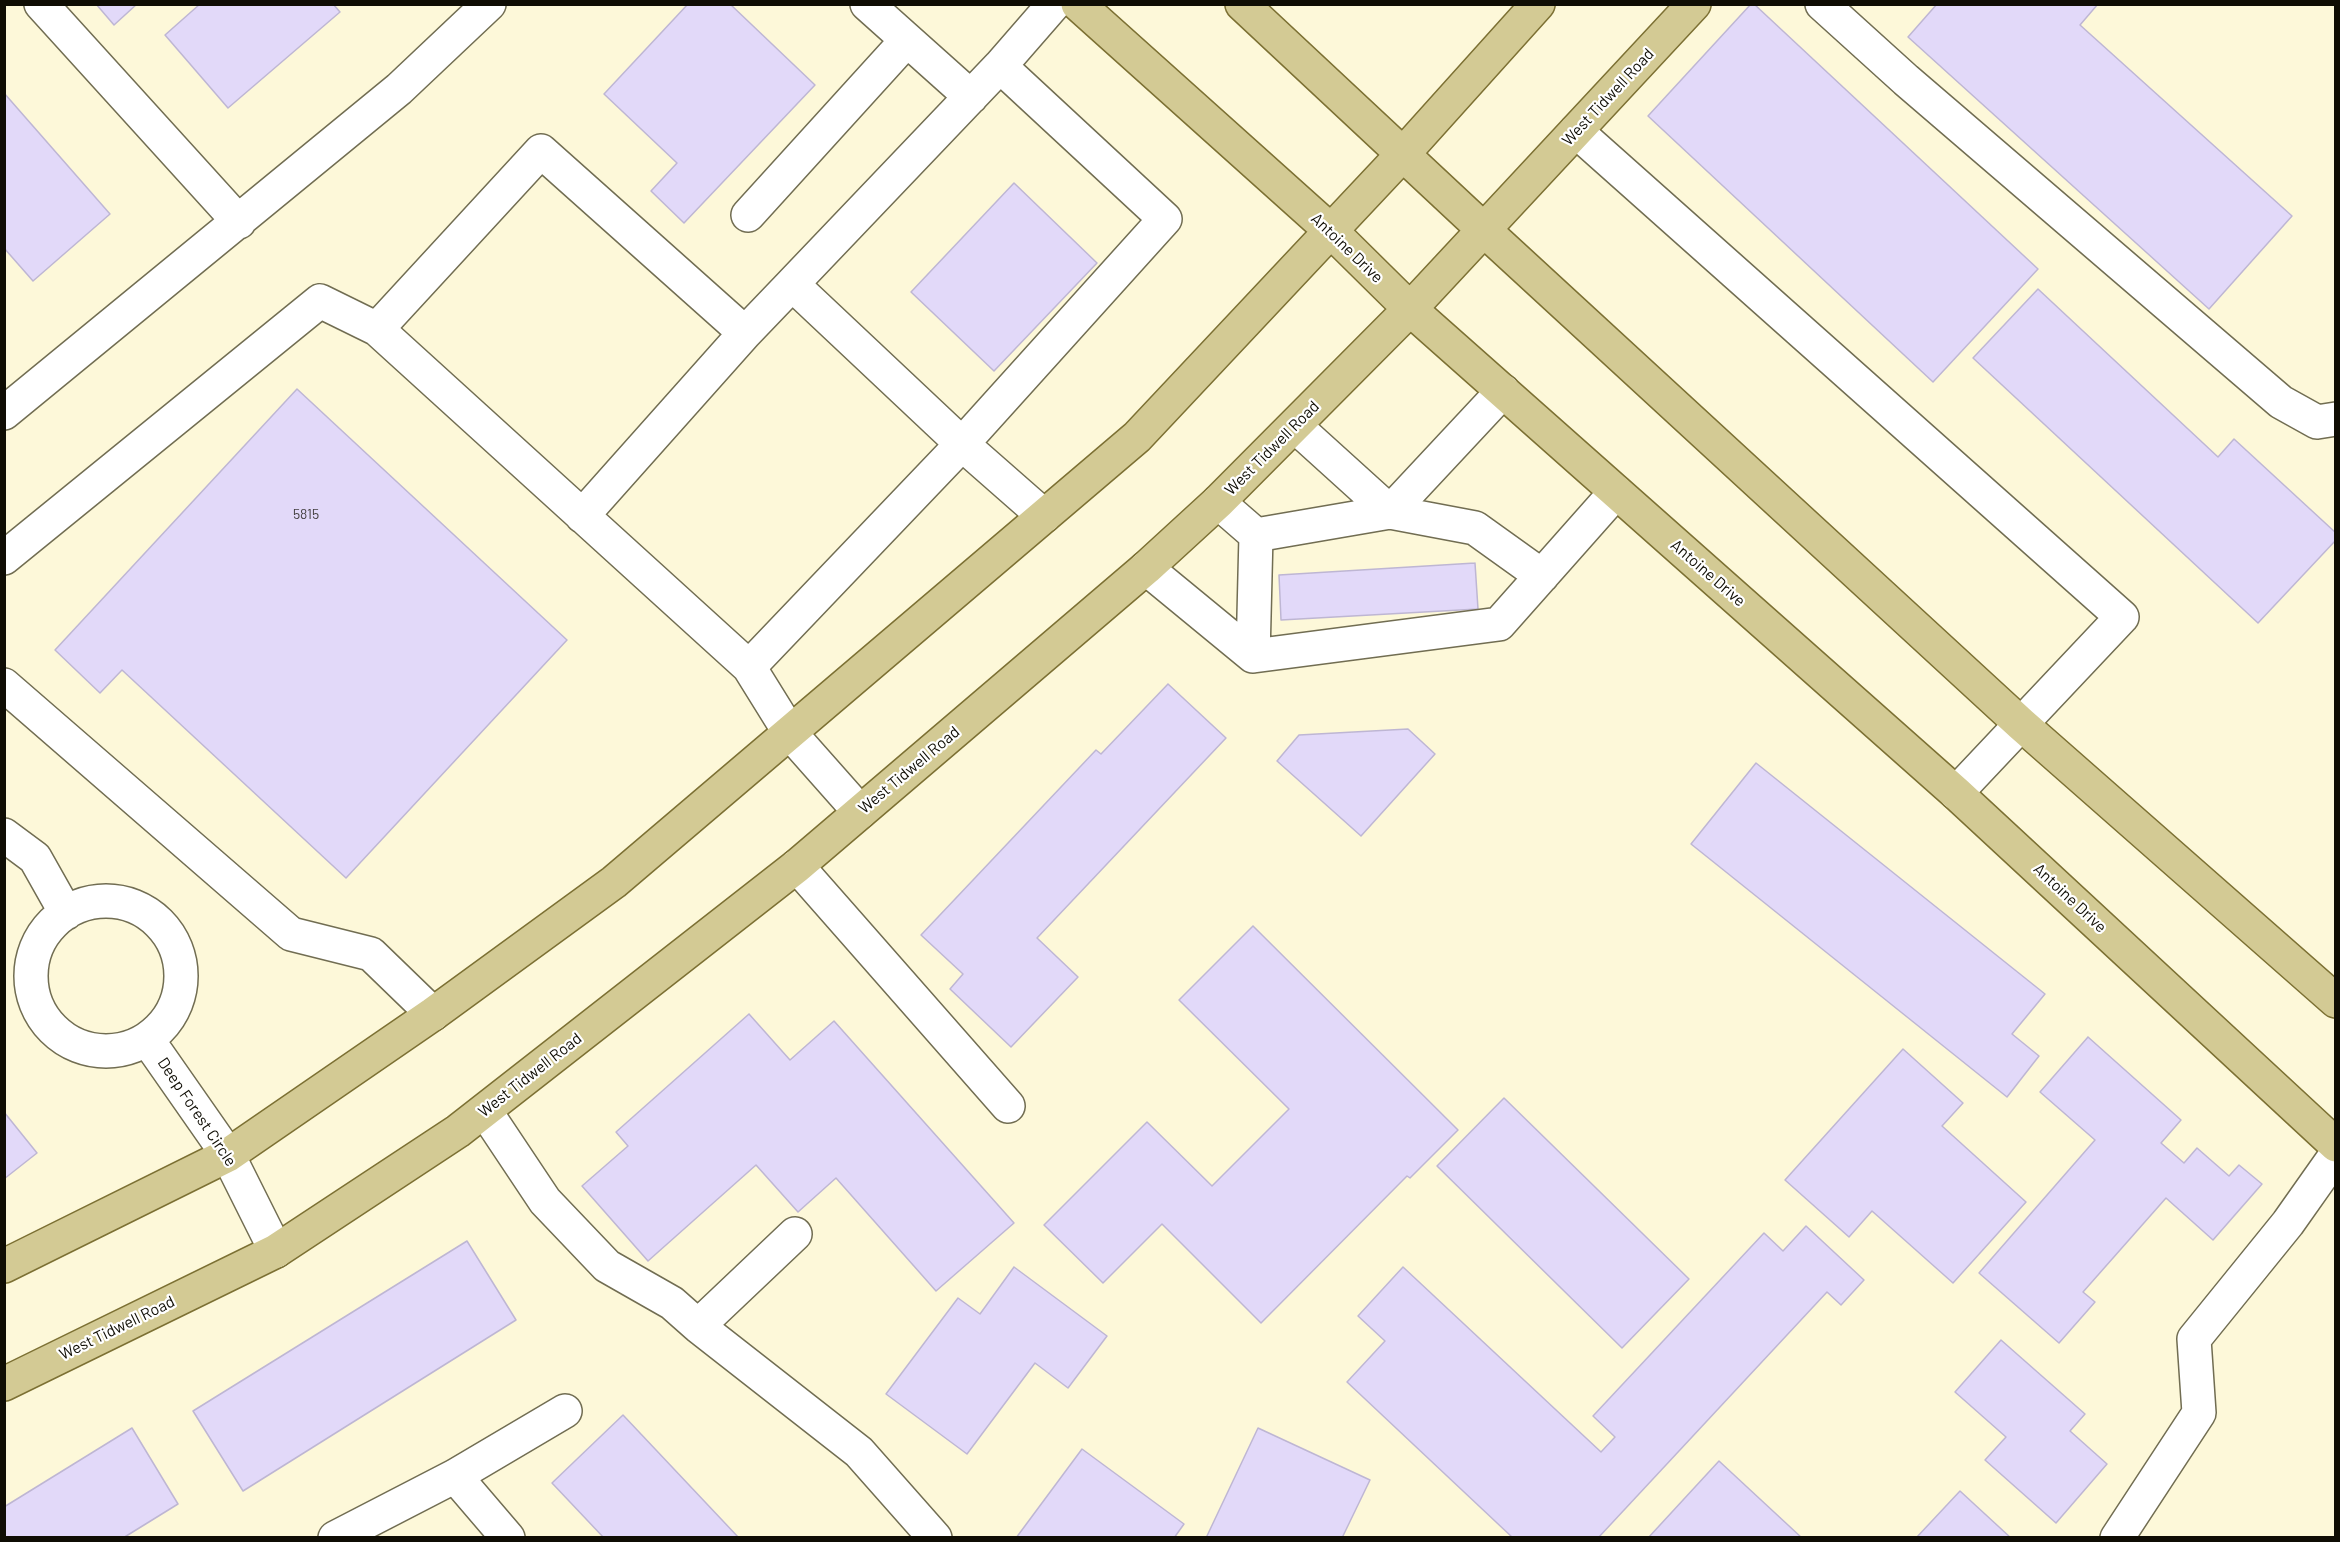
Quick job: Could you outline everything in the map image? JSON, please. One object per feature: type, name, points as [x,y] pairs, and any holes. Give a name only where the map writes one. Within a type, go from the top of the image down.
[{"type":"main road","name":"Antoine Drive","points":[[1078,4],[1330,230],[1410,309],[1956,793],[2336,1144]]},
{"type":"main road","points":[[1242,4],[2021,724],[2336,1001]]},
{"type":"main road","points":[[4,1266],[228,1155],[433,1014],[614,882],[1137,437],[1403,154],[1538,4]]},
{"type":"main road","name":"West Tidwell Road","points":[[4,1384],[276,1251],[458,1131],[796,866],[1146,568],[1218,502],[1410,309],[1694,4]]},
{"type":"street","points":[[41,4],[239,222]]},
{"type":"street","points":[[4,413],[399,89],[489,4]]},
{"type":"street","points":[[867,4],[971,97]]},
{"type":"street","points":[[582,516],[745,333],[971,97],[1054,4]]},
{"type":"street","points":[[1822,4],[1906,80],[2281,402],[2317,422],[2336,419]]},
{"type":"street","points":[[748,215],[907,40]]},
{"type":"street","points":[[749,667],[962,444],[1165,219],[1000,66]]},
{"type":"street","points":[[1576,131],[2122,617],[1956,793]]},
{"type":"street","points":[[377,329],[542,151],[745,333]]},
{"type":"street","points":[[792,284],[962,444],[1044,516]]},
{"type":"street","points":[[4,558],[320,301],[377,329],[749,667],[790,733],[860,812]]},
{"type":"street","points":[[1390,512],[1503,391]]},
{"type":"street","points":[[1295,426],[1390,512]]},
{"type":"street","points":[[1146,568],[1253,656],[1499,624],[1616,492]]},
{"type":"street","points":[[1218,502],[1256,535]]},
{"type":"street","points":[[1256,535],[1390,512],[1475,528],[1542,576]]},
{"type":"street","points":[[1253,656],[1256,535]]},
{"type":"street","points":[[4,684],[291,934],[371,954],[433,1014]]},
{"type":"street","points":[[4,835],[35,858],[66,913]]},
{"type":"street","points":[[796,866],[1008,1106]]},
{"type":"street","name":"Deep Forest Circle","points":[[106,901],[127,904],[146,913],[163,926],[175,944],[181,965],[181,986],[175,1007],[164,1025],[147,1039],[128,1048],[107,1052],[86,1048],[66,1040],[50,1026],[38,1008],[32,988],[32,966],[38,946],[49,928],[66,913],[85,904],[106,901]]},
{"type":"street","name":"Deep Forest Circle","points":[[147,1039],[228,1155],[276,1251]]},
{"type":"street","points":[[485,1111],[545,1201],[607,1266],[672,1303],[859,1452],[935,1538]]},
{"type":"street","points":[[2117,1538],[2199,1413],[2194,1339],[2288,1223],[2336,1155]]},
{"type":"street","points":[[698,1326],[795,1234]]},
{"type":"street","points":[[335,1538],[455,1476],[565,1411]]},
{"type":"street","points":[[455,1476],[508,1538]]},
{"type":"building","points":[[96,4],[137,4],[114,25]]},
{"type":"building","points":[[200,4],[333,4],[340,12],[228,108],[165,35]]},
{"type":"building","points":[[688,4],[730,4],[815,85],[684,223],[651,191],[677,163],[604,94]]},
{"type":"building","points":[[1751,4],[1754,4],[2038,269],[1933,382],[1648,116]]},
{"type":"building","points":[[1937,4],[2098,4],[2080,25],[2292,216],[2209,309],[1908,37]]},
{"type":"building","points":[[4,93],[110,214],[33,281],[4,248]]},
{"type":"building","points":[[1014,183],[1097,263],[994,371],[911,292]]},
{"type":"building","points":[[2038,289],[2218,457],[2234,439],[2336,533],[2336,540],[2258,623],[1973,358]]},
{"type":"building","points":[[297,389],[567,640],[346,878],[122,670],[100,693],[55,650]]},
{"type":"building","points":[[1475,563],[1478,609],[1281,620],[1279,575]]},
{"type":"building","points":[[1168,684],[1226,738],[1037,938],[1078,977],[1011,1047],[950,989],[963,974],[921,935],[1096,750],[1101,754]]},
{"type":"building","points":[[1408,729],[1435,754],[1361,836],[1277,761],[1299,735]]},
{"type":"building","points":[[1756,763],[2045,994],[2012,1034],[2039,1056],[2007,1097],[1691,844]]},
{"type":"building","points":[[1253,926],[1458,1130],[1410,1178],[1407,1176],[1261,1323],[1162,1224],[1103,1283],[1044,1225],[1147,1122],[1212,1186],[1289,1109],[1179,1000]]},
{"type":"building","points":[[749,1014],[790,1060],[834,1021],[1014,1223],[936,1291],[836,1178],[798,1212],[756,1165],[648,1261],[582,1186],[628,1146],[616,1132]]},
{"type":"building","points":[[2088,1037],[2181,1120],[2161,1143],[2184,1163],[2197,1148],[2229,1176],[2239,1165],[2262,1184],[2213,1240],[2166,1198],[2083,1292],[2095,1302],[2059,1343],[1979,1273],[2095,1140],[2040,1092]]},
{"type":"building","points":[[1903,1049],[1963,1103],[1942,1126],[2026,1202],[1953,1283],[1872,1211],[1849,1237],[1785,1180]]},
{"type":"building","points":[[1504,1098],[1689,1279],[1622,1348],[1437,1166]]},
{"type":"building","points":[[4,1112],[37,1153],[4,1179]]},
{"type":"building","points":[[1806,1226],[1864,1280],[1841,1305],[1827,1292],[1598,1538],[1513,1538],[1347,1382],[1385,1341],[1358,1316],[1403,1267],[1601,1452],[1615,1437],[1593,1416],[1764,1233],[1783,1251]]},
{"type":"building","points":[[467,1241],[516,1320],[243,1491],[193,1411]]},
{"type":"building","points":[[1014,1267],[1107,1336],[1068,1388],[1035,1363],[967,1454],[886,1394],[958,1298],[980,1314]]},
{"type":"building","points":[[2001,1340],[2085,1414],[2070,1431],[2107,1464],[2056,1523],[1985,1460],[2006,1437],[1955,1392]]},
{"type":"building","points":[[623,1415],[739,1538],[604,1538],[552,1483]]},
{"type":"building","points":[[132,1428],[178,1504],[123,1538],[4,1538],[4,1507]]},
{"type":"building","points":[[1258,1428],[1370,1480],[1342,1538],[1206,1538]]},
{"type":"building","points":[[1082,1449],[1184,1524],[1174,1538],[1016,1538]]},
{"type":"building","points":[[1719,1461],[1802,1538],[1648,1538]]},
{"type":"building","points":[[1960,1491],[2011,1538],[1916,1538]]}]
